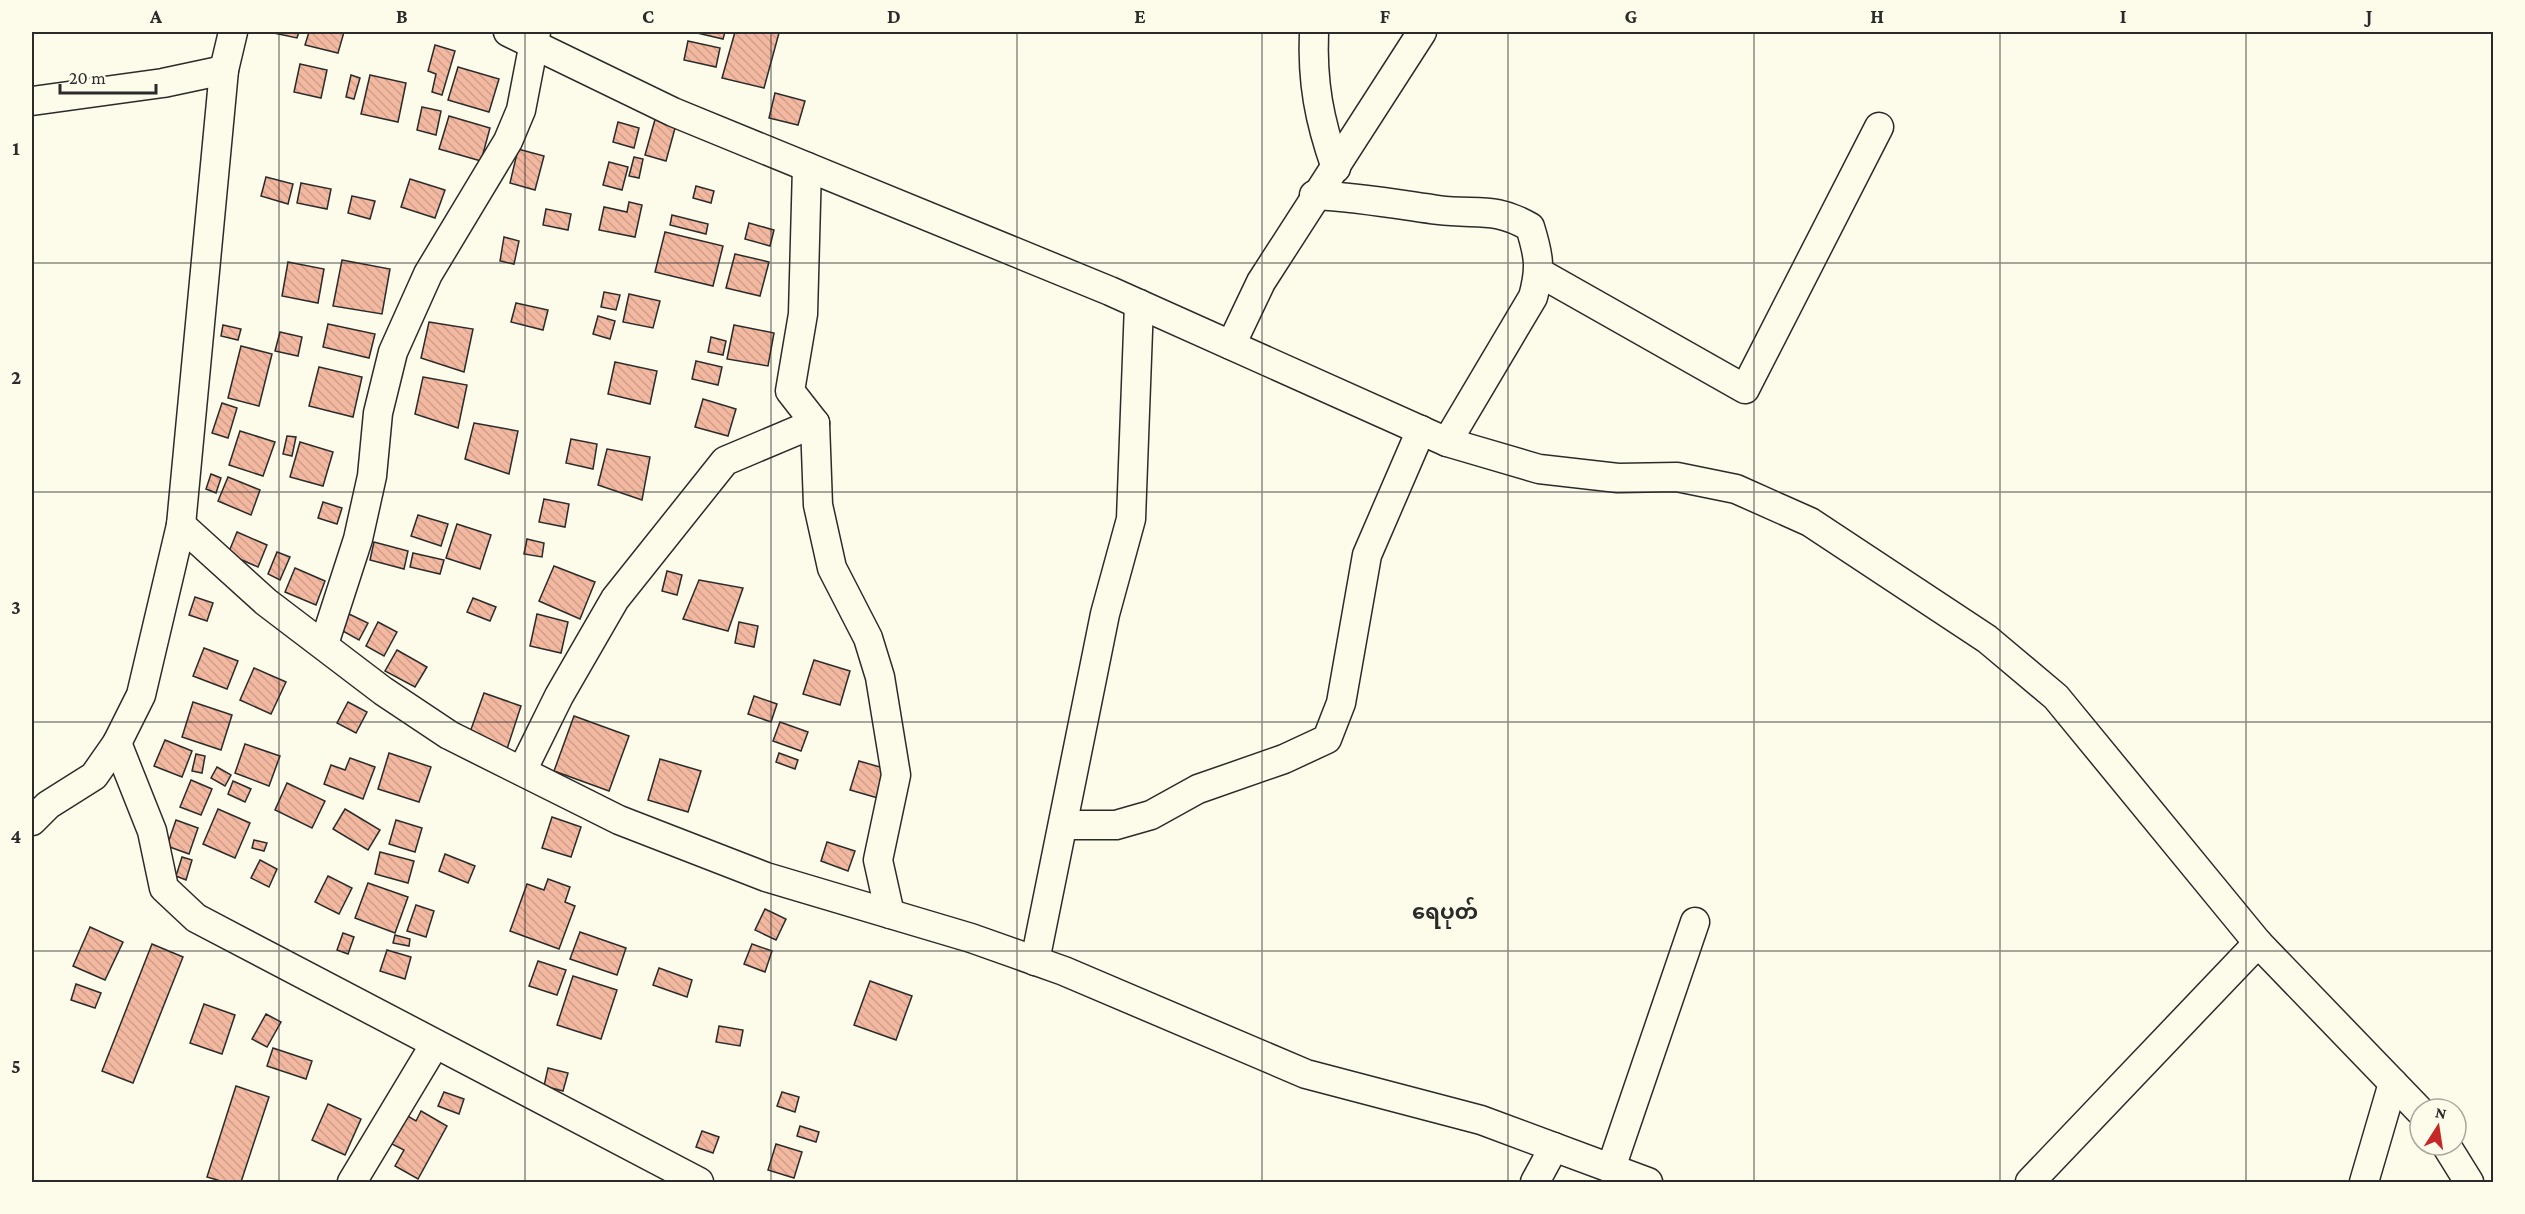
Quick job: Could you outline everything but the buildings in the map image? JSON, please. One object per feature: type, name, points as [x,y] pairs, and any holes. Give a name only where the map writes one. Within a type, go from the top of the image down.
[{"type":"street","points":[[32,821],[48,805],[94,776],[117,743],[141,695],[181,525],[224,70],[233,32]]},
{"type":"street","points":[[508,32],[535,38],[673,112],[1138,304],[1447,442],[1539,469],[1618,478],[1677,477],[1736,489],[1810,522],[1987,639],[2056,697],[2258,944],[2408,1099]]},
{"type":"street","points":[[1314,32],[1312,67],[1315,91],[1336,168]]},
{"type":"street","points":[[1231,345],[1261,282],[1314,195],[1336,168],[1422,32]]},
{"type":"street","points":[[324,644],[358,539],[372,476],[378,413],[393,352],[428,274],[508,141],[521,110],[535,38]]},
{"type":"street","points":[[32,102],[163,83],[224,70]]},
{"type":"street","points":[[1540,273],[1745,389],[1879,127]]},
{"type":"street","points":[[807,167],[802,314],[790,391],[815,423],[818,505],[832,568],[868,638],[880,676],[896,776],[878,860],[890,914]]},
{"type":"street","points":[[1314,195],[1378,199],[1454,212],[1509,215],[1530,227],[1539,256],[1540,273],[1533,297],[1447,442]]},
{"type":"street","points":[[1035,961],[1105,614],[1131,519],[1138,304]]},
{"type":"street","points":[[522,771],[559,696],[615,599],[725,461],[815,423]]},
{"type":"street","points":[[1063,825],[1116,825],[1151,816],[1198,789],[1284,759],[1327,739],[1341,703],[1367,555],[1421,430]]},
{"type":"street","points":[[181,525],[266,602],[383,691],[449,735],[620,820],[746,869],[1035,961],[1306,1074],[1481,1120],[1648,1182]]},
{"type":"street","points":[[117,743],[152,831],[164,888],[196,918],[699,1182]]},
{"type":"street","points":[[1611,1168],[1695,922]]},
{"type":"street","points":[[2030,1182],[2258,944]]},
{"type":"street","points":[[352,1182],[435,1044]]},
{"type":"street","points":[[2364,1182],[2393,1083]]},
{"type":"street","points":[[1535,1182],[1554,1147]]},
{"type":"street","points":[[2453,1157],[2469,1182]]},
{"type":"district","name":"ရေပုတ်","points":[[1445,912]]}]
